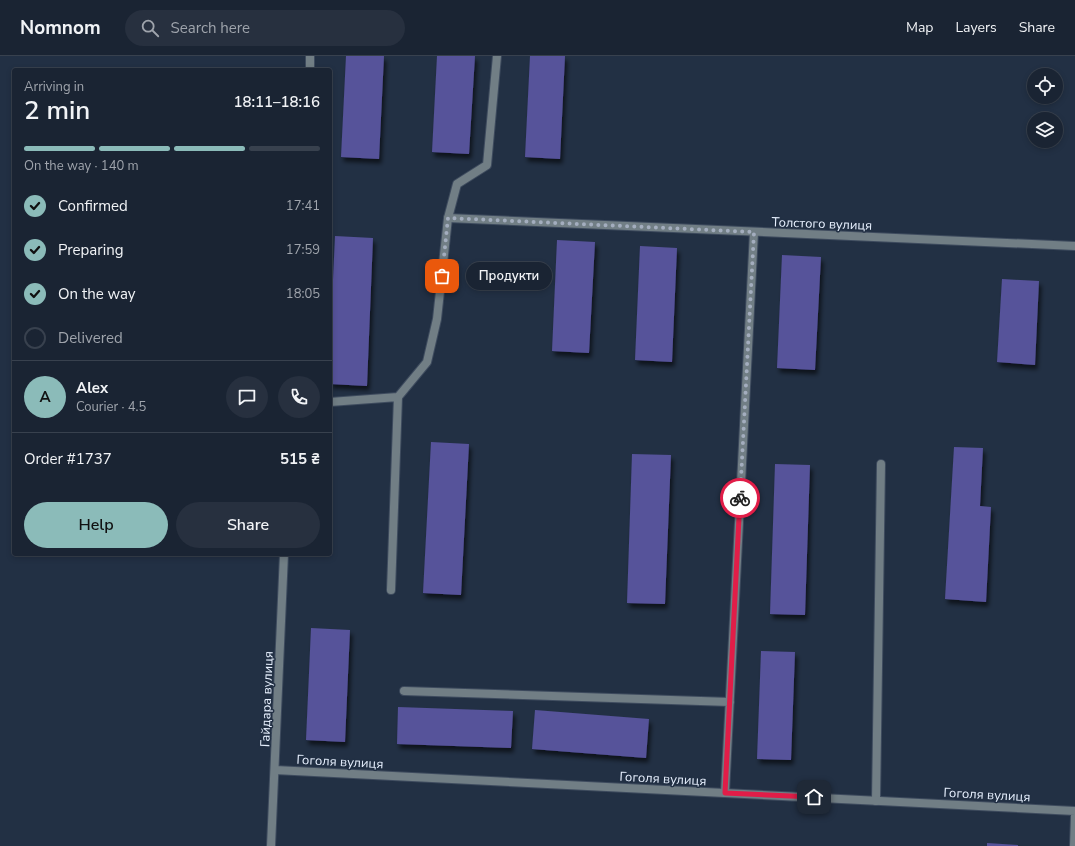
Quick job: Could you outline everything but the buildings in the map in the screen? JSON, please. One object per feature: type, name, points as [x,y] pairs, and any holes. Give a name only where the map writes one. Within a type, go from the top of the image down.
[{"type":"street","points":[[310,56],[310,68]]},
{"type":"street","points":[[391,590],[398,397],[427,362],[437,319],[448,218],[457,184],[487,165],[497,56]]},
{"type":"street","name":"Толстого вулиця","points":[[448,218],[1075,246]]},
{"type":"street","points":[[725,793],[754,232]]},
{"type":"street","points":[[332,402],[398,397]]},
{"type":"street","points":[[876,801],[881,464]]},
{"type":"street","name":"Гайдара вулиця","points":[[271,846],[284,556]]},
{"type":"street","points":[[404,691],[730,702]]},
{"type":"street","name":"Гоголя вулиця","points":[[274,770],[1075,811]]},
{"type":"street","points":[[1074,846],[1075,816]]},
{"type":"way so far","points":[[442,276],[448,218],[754,232],[740,498]]},
{"type":"place","name":"Продукти","points":[[442,276]]},
{"type":"route","points":[[740,498],[725,793],[814,797]]}]
